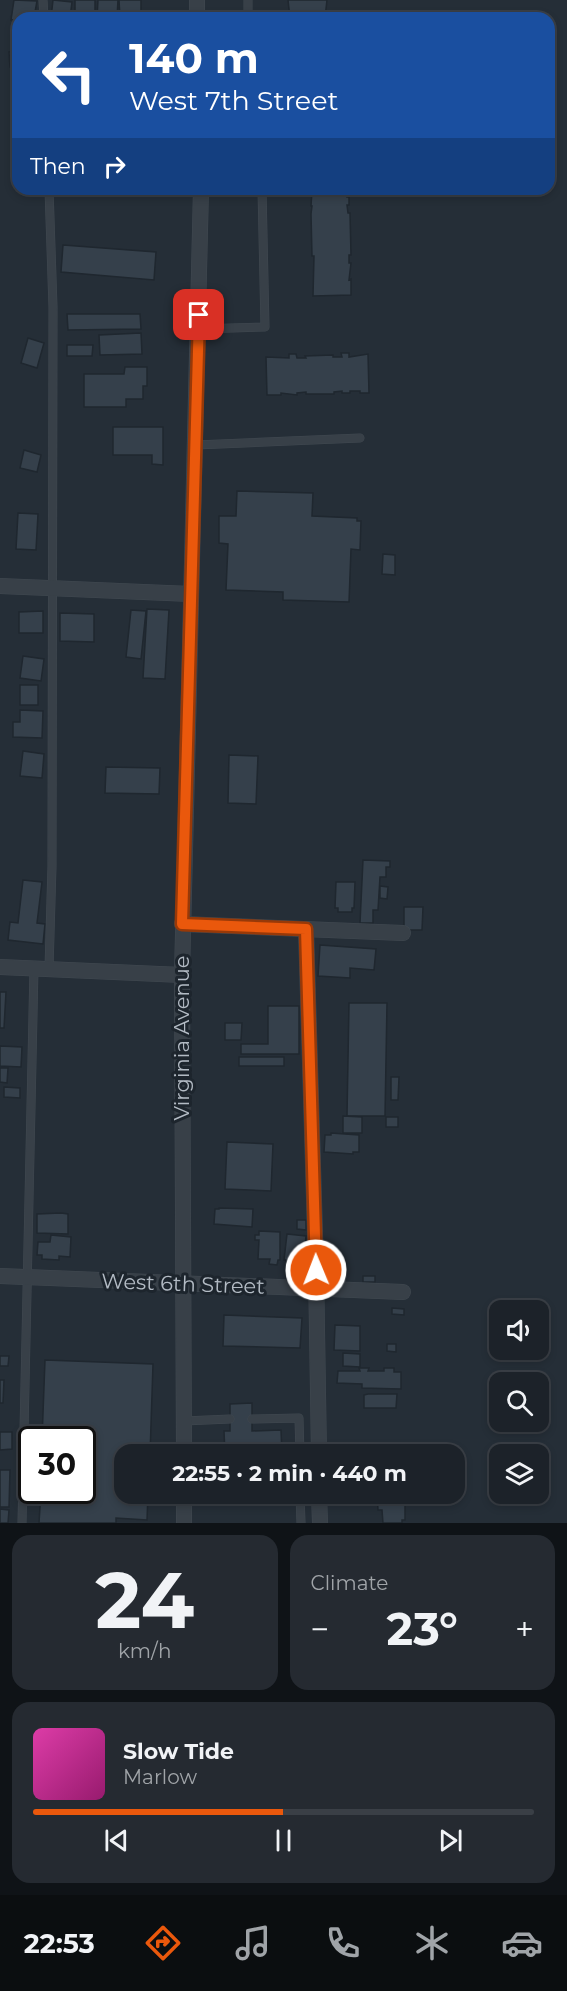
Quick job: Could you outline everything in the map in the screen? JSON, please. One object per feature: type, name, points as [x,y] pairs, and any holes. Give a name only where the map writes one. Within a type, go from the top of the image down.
[{"type":"street","name":"Virginia Avenue","points":[[184,1444],[182,924],[201,195]]},
{"type":"street","points":[[0,586],[191,594]]},
{"type":"street","points":[[182,924],[403,933]]},
{"type":"street","points":[[306,929],[319,1444]]},
{"type":"street","points":[[0,967],[182,975]]},
{"type":"street","name":"West 6th Street","points":[[0,1276],[403,1292]]},
{"type":"street","points":[[184,1504],[184,1523]]},
{"type":"street","points":[[319,1504],[320,1523]]},
{"type":"lane","points":[[22,1523],[27,1277],[41,968],[52,866],[53,307],[49,195]]},
{"type":"lane","points":[[199,329],[266,327],[262,195]]},
{"type":"lane","points":[[196,445],[360,438]]},
{"type":"lane","points":[[252,1419],[299,1418],[300,1444]]},
{"type":"lane","points":[[184,1421],[230,1419]]},
{"type":"lane","points":[[300,1504],[301,1523]]},
{"type":"building","points":[[14,0],[37,1],[35,12],[12,12]]},
{"type":"building","points":[[53,0],[72,2],[71,12],[52,12]]},
{"type":"building","points":[[75,0],[95,0],[95,12],[75,12]]},
{"type":"building","points":[[98,0],[118,0],[117,12],[97,12]]},
{"type":"building","points":[[119,0],[141,0],[141,12],[120,12]]},
{"type":"building","points":[[288,0],[327,0],[326,12],[289,12]]},
{"type":"building","points":[[9,52],[12,52],[12,67],[10,67]]},
{"type":"building","points":[[312,195],[347,195],[349,197],[349,205],[347,205],[348,213],[350,213],[349,280],[351,279],[351,295],[313,296],[314,256],[312,256]]},
{"type":"building","points":[[63,245],[156,252],[154,280],[61,272]]},
{"type":"building","points":[[67,314],[140,314],[141,329],[68,330]]},
{"type":"building","points":[[141,333],[142,354],[100,355],[99,335]]},
{"type":"building","points":[[28,338],[44,343],[37,368],[21,363]]},
{"type":"building","points":[[67,345],[93,345],[92,356],[67,356]]},
{"type":"building","points":[[341,353],[349,353],[349,357],[368,354],[369,393],[350,391],[350,393],[342,393],[342,391],[334,392],[334,394],[306,394],[306,392],[297,393],[297,395],[281,393],[281,395],[267,395],[266,357],[289,358],[289,354],[296,354],[297,358],[333,355],[333,357],[342,357]]},
{"type":"building","points":[[125,367],[147,367],[147,386],[143,386],[143,399],[126,399],[126,407],[84,407],[84,374],[124,374]]},
{"type":"building","points":[[113,427],[163,427],[163,465],[152,464],[152,455],[113,455]]},
{"type":"building","points":[[24,450],[41,455],[37,472],[20,468]]},
{"type":"building","points":[[237,491],[313,493],[312,516],[357,518],[357,521],[361,521],[360,550],[351,549],[349,602],[283,600],[283,592],[226,590],[228,544],[219,543],[219,516],[236,516]]},
{"type":"building","points":[[18,513],[38,514],[36,550],[16,549]]},
{"type":"building","points":[[383,554],[395,555],[395,575],[382,574]]},
{"type":"building","points":[[147,609],[169,610],[165,679],[143,678]]},
{"type":"building","points":[[131,610],[146,611],[141,659],[126,657]]},
{"type":"building","points":[[43,611],[43,633],[19,633],[19,612]]},
{"type":"building","points":[[60,613],[94,614],[94,642],[60,641]]},
{"type":"building","points":[[23,656],[44,659],[41,681],[20,678]]},
{"type":"building","points":[[20,685],[38,685],[38,705],[20,705]]},
{"type":"building","points":[[20,710],[43,711],[42,738],[13,737],[13,722],[20,722]]},
{"type":"building","points":[[23,751],[44,754],[42,778],[20,776]]},
{"type":"building","points":[[229,755],[258,756],[256,804],[228,803]]},
{"type":"building","points":[[106,767],[160,768],[159,794],[105,793]]},
{"type":"building","points":[[363,860],[390,861],[390,867],[386,867],[386,877],[380,877],[378,910],[373,910],[373,923],[360,923]]},
{"type":"building","points":[[23,880],[42,882],[37,923],[45,924],[43,944],[8,940],[10,922],[18,923]]},
{"type":"building","points":[[336,882],[355,882],[352,912],[338,912],[338,908],[335,908]]},
{"type":"building","points":[[380,886],[388,887],[387,899],[380,898]]},
{"type":"building","points":[[404,907],[423,907],[422,930],[404,930]]},
{"type":"building","points":[[320,945],[376,949],[374,970],[350,968],[350,978],[318,976]]},
{"type":"building","points":[[0,992],[6,992],[4,1028],[0,1028]]},
{"type":"building","points":[[349,1003],[387,1003],[385,1116],[347,1116]]},
{"type":"building","points":[[268,1006],[299,1006],[299,1054],[241,1054],[241,1044],[268,1044]]},
{"type":"building","points":[[225,1023],[242,1023],[241,1040],[225,1040]]},
{"type":"building","points":[[0,1046],[22,1047],[21,1067],[0,1066]]},
{"type":"building","points":[[239,1057],[284,1057],[284,1066],[239,1066]]},
{"type":"building","points":[[0,1068],[8,1068],[7,1083],[0,1082]]},
{"type":"building","points":[[391,1077],[399,1077],[398,1100],[391,1100]]},
{"type":"building","points":[[4,1087],[20,1088],[20,1098],[4,1097]]},
{"type":"building","points":[[343,1116],[362,1117],[362,1133],[343,1133]]},
{"type":"building","points":[[386,1117],[398,1117],[398,1127],[386,1127]]},
{"type":"building","points":[[331,1133],[359,1135],[359,1152],[353,1152],[353,1154],[324,1152],[325,1135],[331,1135]]},
{"type":"building","points":[[227,1142],[273,1144],[271,1191],[225,1189]]},
{"type":"building","points":[[215,1209],[253,1209],[252,1227],[214,1224]]},
{"type":"building","points":[[37,1214],[68,1214],[68,1234],[37,1233]]},
{"type":"building","points":[[297,1220],[306,1220],[306,1230],[297,1229]]},
{"type":"building","points":[[259,1231],[280,1232],[280,1260],[277,1265],[269,1264],[270,1259],[258,1259],[259,1240],[255,1240],[255,1235],[259,1235]]},
{"type":"building","points":[[287,1234],[306,1236],[303,1265],[286,1265],[286,1260],[284,1260]]},
{"type":"building","points":[[51,1235],[71,1237],[70,1257],[59,1256],[59,1260],[42,1259],[42,1255],[37,1255],[38,1242],[50,1242]]},
{"type":"building","points":[[363,1276],[375,1276],[375,1282],[363,1282]]},
{"type":"building","points":[[392,1308],[404,1309],[404,1315],[392,1314]]},
{"type":"building","points":[[224,1315],[302,1318],[300,1348],[223,1346]]},
{"type":"building","points":[[335,1325],[360,1326],[360,1351],[334,1350]]},
{"type":"building","points":[[387,1344],[396,1344],[396,1352],[387,1351]]},
{"type":"building","points":[[343,1353],[360,1354],[360,1367],[343,1366]]},
{"type":"building","points":[[0,1356],[9,1356],[8,1366],[0,1366]]},
{"type":"building","points":[[45,1360],[153,1364],[150,1444],[114,1444],[114,1504],[148,1504],[147,1520],[116,1518],[116,1523],[39,1523],[40,1504],[96,1504],[96,1426],[43,1426]]},
{"type":"building","points":[[359,1368],[369,1368],[368,1371],[384,1371],[384,1368],[394,1368],[394,1372],[401,1372],[401,1389],[362,1388],[362,1384],[337,1383],[338,1371],[360,1371]]},
{"type":"building","points":[[0,1380],[4,1380],[3,1403],[0,1403]]},
{"type":"building","points":[[397,1394],[396,1408],[364,1408],[364,1395]]},
{"type":"building","points":[[252,1403],[252,1431],[281,1430],[282,1444],[225,1444],[224,1431],[230,1431],[230,1404]]},
{"type":"building","points":[[0,1432],[12,1432],[12,1449],[0,1450]]},
{"type":"building","points":[[0,1470],[10,1470],[9,1507],[0,1507]]},
{"type":"building","points":[[378,1504],[405,1504],[405,1520],[402,1520],[402,1523],[383,1523],[382,1510],[378,1510]]},
{"type":"building","points":[[0,1509],[9,1510],[8,1523],[0,1523]]},
{"type":"route","points":[[199,315],[182,924],[306,929],[316,1270]]}]
